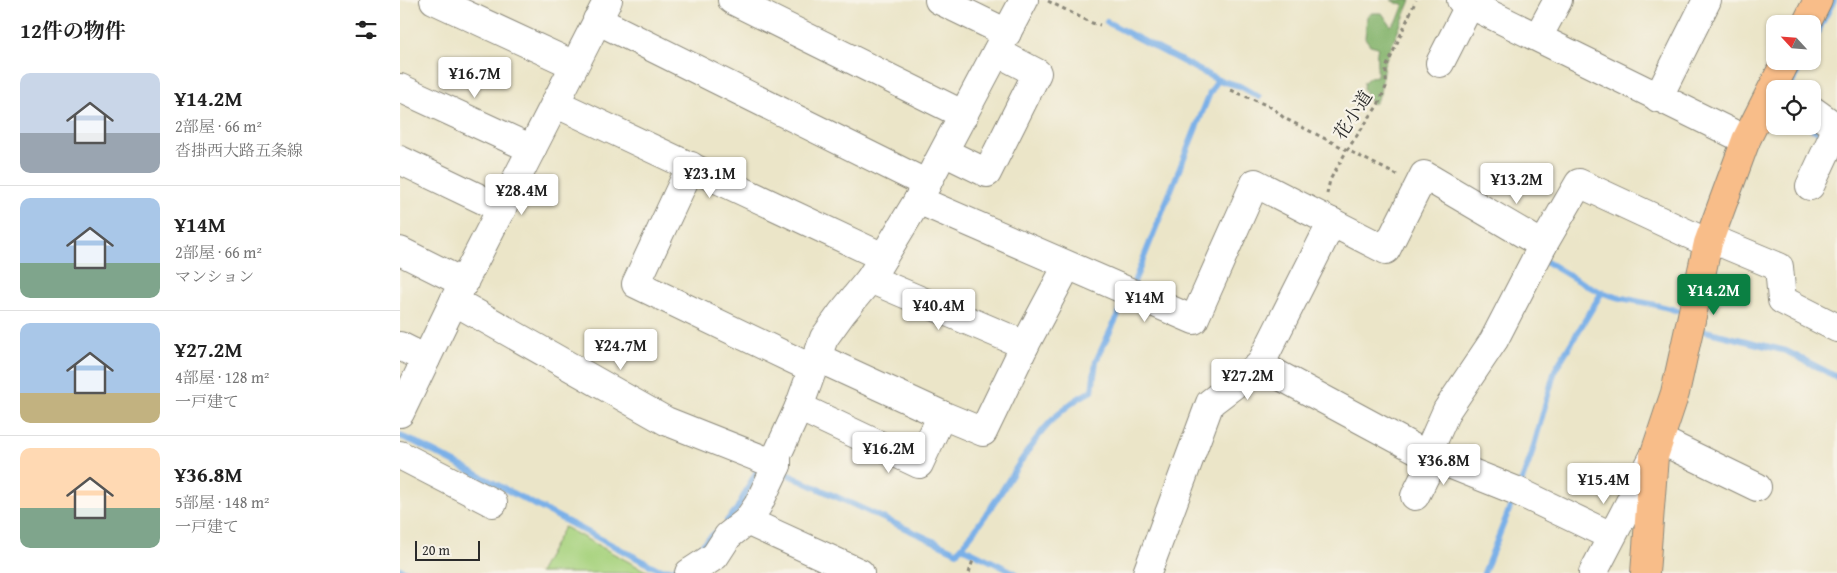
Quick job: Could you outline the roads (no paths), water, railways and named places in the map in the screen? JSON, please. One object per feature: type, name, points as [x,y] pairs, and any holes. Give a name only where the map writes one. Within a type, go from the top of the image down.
[{"type":"main road","points":[[1810,15],[1818,0]]},
{"type":"main road","points":[[1645,573],[1657,448],[1675,393],[1708,244],[1746,140],[1782,78]]},
{"type":"street","points":[[434,0],[574,65]]},
{"type":"street","points":[[732,0],[964,115]]},
{"type":"street","points":[[939,0],[1002,43],[1037,73],[987,173],[944,152]]},
{"type":"street","points":[[690,573],[713,564],[728,536],[747,521],[758,505],[777,465],[777,455],[799,407],[808,363],[824,338],[876,268],[922,192],[1024,0]]},
{"type":"street","points":[[1538,37],[1558,0]]},
{"type":"street","points":[[1658,98],[1707,0]]},
{"type":"street","points":[[1440,62],[1465,2],[1746,140]]},
{"type":"street","points":[[400,413],[602,10],[922,192],[1067,266],[1194,320],[1254,182],[1386,250],[1424,175],[1539,252]]},
{"type":"street","points":[[400,88],[532,149]]},
{"type":"street","points":[[555,103],[691,166],[876,268],[1025,345]]},
{"type":"street","points":[[1810,186],[1833,136],[1821,121]]},
{"type":"street","points":[[400,160],[502,209]]},
{"type":"street","points":[[691,166],[636,284],[808,363],[983,432],[1025,345],[1067,266]]},
{"type":"street","points":[[1416,496],[1447,410],[1494,340],[1539,252],[1579,183],[1708,244],[1724,244],[1779,268],[1782,300],[1837,328]]},
{"type":"street","points":[[1147,573],[1210,403],[1260,365],[1326,219]]},
{"type":"street","points":[[400,251],[459,292],[666,420],[777,465]]},
{"type":"street","points":[[400,346],[426,359]]},
{"type":"street","points":[[1260,365],[1431,456],[1517,491],[1611,536]]},
{"type":"street","points":[[799,407],[919,464],[942,415]]},
{"type":"street","points":[[1593,573],[1657,448],[1757,487]]},
{"type":"street","points":[[400,455],[493,503]]},
{"type":"street","points":[[747,521],[860,573]]},
{"type":"waterway","points":[[1821,25],[1834,0]]},
{"type":"waterway","points":[[1107,22],[1218,80],[1240,86],[1259,97]]},
{"type":"waterway","points":[[1794,80],[1798,70]]},
{"type":"waterway","points":[[1132,287],[1210,93],[1218,80]]},
{"type":"waterway","points":[[1821,134],[1826,137]]},
{"type":"waterway","points":[[1543,260],[1605,293],[1678,311]]},
{"type":"waterway","points":[[1521,483],[1531,456],[1555,370],[1602,292]]},
{"type":"waterway","points":[[780,471],[957,552],[994,503],[1025,455],[1048,425],[1076,400],[1092,391],[1096,361],[1126,298]]},
{"type":"waterway","points":[[1705,331],[1786,351],[1837,377]]},
{"type":"waterway","points":[[400,436],[415,442],[658,569],[674,570]]},
{"type":"waterway","points":[[727,521],[737,509],[760,465]]},
{"type":"waterway","points":[[1484,573],[1511,505]]},
{"type":"waterway","points":[[669,573],[688,559],[715,533]]},
{"type":"waterway","points":[[962,547],[1015,573]]},
{"type":"waterway","points":[[400,569],[408,573]]}]
